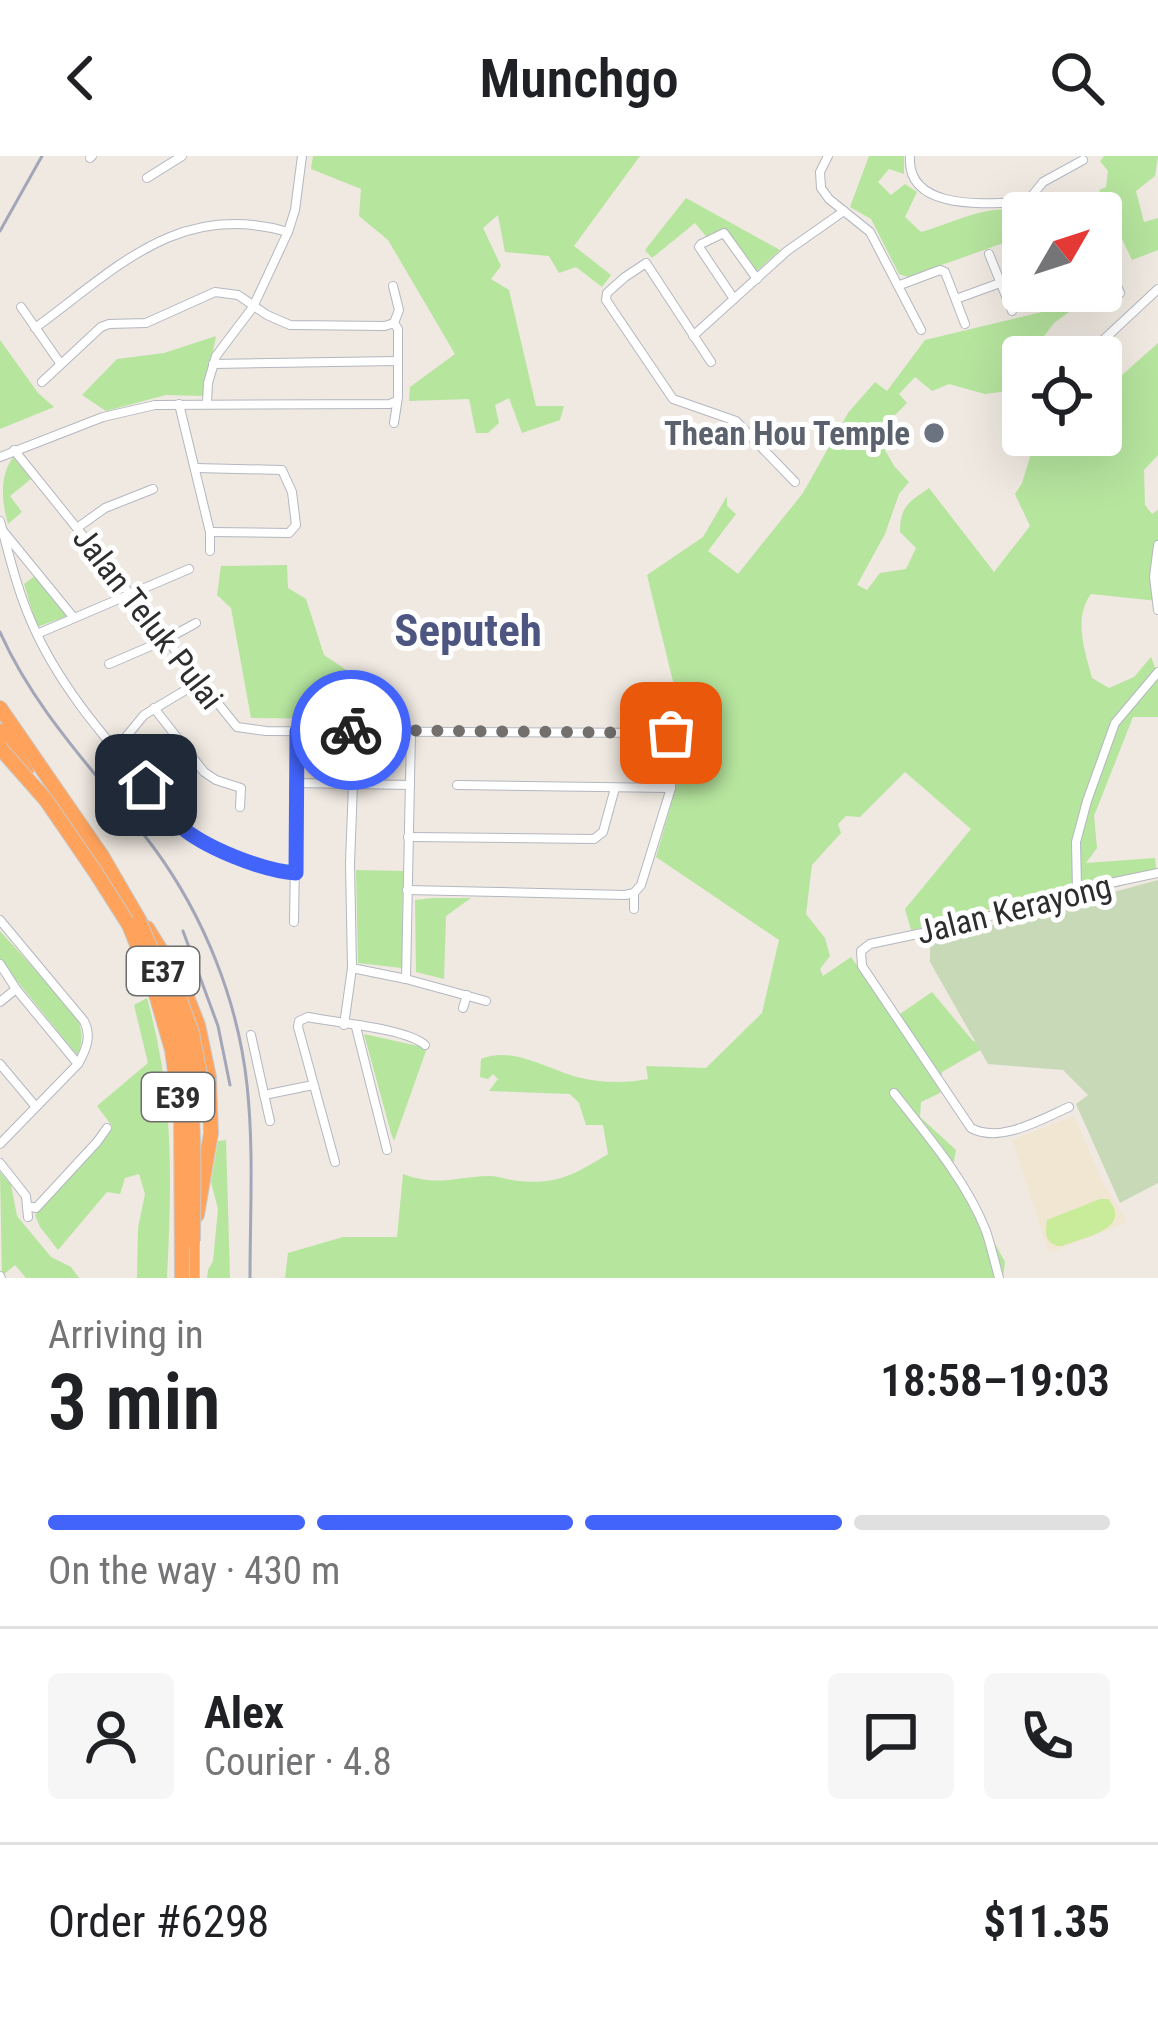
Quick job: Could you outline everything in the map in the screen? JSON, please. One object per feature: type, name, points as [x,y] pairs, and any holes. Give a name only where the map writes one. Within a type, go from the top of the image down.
[{"type":"highway","name":"E39","points":[[0,711],[138,917],[166,982],[184,1049],[193,1278]]},
{"type":"highway","points":[[0,740],[40,795]]},
{"type":"highway","name":"E39","points":[[40,795],[129,925],[172,1050],[181,1114],[179,1278]]},
{"type":"highway","points":[[138,917],[182,984],[198,1025],[208,1077],[211,1133],[193,1241]]},
{"type":"highway","points":[[138,917],[176,986],[192,1033],[202,1113],[192,1177]]},
{"type":"highway","name":"E37","points":[[138,917],[166,979],[185,1055],[191,1105],[193,1278]]},
{"type":"street","points":[[147,178],[182,156]]},
{"type":"street","points":[[207,403],[213,364],[253,307],[288,232],[302,156]]},
{"type":"street","points":[[828,156],[819,178],[821,188],[870,232],[921,330]]},
{"type":"street","points":[[910,156],[916,179],[947,200],[1002,203]]},
{"type":"street","points":[[1035,192],[1043,182],[1083,160]]},
{"type":"street","points":[[693,336],[787,251],[844,211]]},
{"type":"street","points":[[35,328],[158,240],[194,227],[222,224],[288,232]]},
{"type":"street","points":[[734,299],[699,247],[724,233],[757,279]]},
{"type":"street","points":[[989,254],[1002,288]]},
{"type":"street","points":[[711,362],[646,263],[607,293],[606,300],[676,402],[736,421],[795,482]]},
{"type":"street","points":[[900,285],[940,270],[948,276],[964,324]]},
{"type":"street","points":[[956,299],[1000,283]]},
{"type":"street","points":[[42,382],[101,327],[146,322],[214,292],[238,295],[279,322],[385,326],[394,322],[398,310],[393,286]]},
{"type":"street","points":[[1109,336],[1155,295]]},
{"type":"street","points":[[21,307],[60,364]]},
{"type":"street","points":[[394,322],[398,328],[394,423]]},
{"type":"street","points":[[213,364],[398,361]]},
{"type":"street","points":[[0,457],[117,413],[155,405],[396,401]]},
{"type":"street","points":[[178,404],[210,532],[210,551]]},
{"type":"street","name":"Jalan Teluk Pulai","points":[[14,450],[237,727],[671,733],[676,740],[671,788]]},
{"type":"street","points":[[196,468],[282,470],[292,492],[296,525],[289,532],[210,532]]},
{"type":"street","points":[[76,528],[105,508],[152,490]]},
{"type":"street","points":[[1,526],[74,618]]},
{"type":"street","points":[[1,526],[37,634],[73,697],[185,830],[273,871],[296,873]]},
{"type":"street","points":[[1158,545],[1154,577],[1158,610]]},
{"type":"street","points":[[37,634],[189,569]]},
{"type":"street","points":[[109,664],[196,622]]},
{"type":"street","points":[[1077,890],[1075,858],[1081,822],[1114,723],[1158,672]]},
{"type":"street","points":[[116,748],[144,715],[199,682]]},
{"type":"street","points":[[154,708],[203,772],[240,787],[240,807]]},
{"type":"street","points":[[406,979],[411,730]]},
{"type":"street","points":[[294,922],[297,731]]},
{"type":"street","points":[[0,758],[40,795]]},
{"type":"street","points":[[296,783],[410,785]]},
{"type":"street","points":[[344,1025],[352,968],[353,784]]},
{"type":"street","points":[[457,785],[671,788],[634,909]]},
{"type":"street","points":[[408,837],[594,839],[603,832],[615,788]]},
{"type":"street","name":"Jalan Kerayong","points":[[1069,1107],[1028,1124],[984,1134],[971,1128],[862,966],[860,956],[870,944],[1158,873]]},
{"type":"street","points":[[407,890],[625,895],[637,889]]},
{"type":"street","points":[[0,920],[85,1021],[89,1033],[79,1064],[0,1144]]},
{"type":"street","points":[[0,964],[79,1064]]},
{"type":"street","points":[[352,968],[486,1001]]},
{"type":"street","points":[[0,1002],[16,989]]},
{"type":"street","points":[[463,1008],[467,995]]},
{"type":"street","points":[[335,1162],[299,1021],[308,1017],[416,1038],[425,1046]]},
{"type":"street","points":[[356,1027],[387,1150]]},
{"type":"street","points":[[251,1035],[270,1121]]},
{"type":"street","points":[[0,1064],[36,1107]]},
{"type":"street","points":[[264,1095],[313,1084]]},
{"type":"street","points":[[894,1093],[965,1192],[985,1229],[999,1278]]},
{"type":"street","points":[[0,1163],[26,1196],[28,1212],[51,1193],[106,1128]]},
{"type":"shaded area","points":[[1074,1116],[1105,1187],[1128,1222],[1049,1253],[1012,1140]]},
{"type":"green space","points":[[313,156],[640,156],[574,246],[611,275],[602,287],[576,267],[559,273],[549,256],[505,252],[498,215],[483,228],[501,266],[491,279],[509,290],[536,406],[564,406],[560,420],[522,433],[509,398],[495,405],[499,423],[488,433],[476,433],[469,399],[409,401],[410,387],[455,354],[388,240],[359,216],[361,189],[311,169]]},
{"type":"green space","points":[[869,156],[904,156],[904,174],[889,169],[878,182],[891,195],[905,184],[917,192],[905,217],[921,232],[1002,209],[1002,243],[908,277],[899,274],[871,219],[850,207]]},
{"type":"green space","points":[[1104,156],[1158,156],[1155,176],[1136,191],[1144,222],[1158,218],[1158,250],[1132,260],[1122,239],[1122,192],[1100,192],[1106,187],[1108,171],[1100,161]]},
{"type":"green space","points":[[686,198],[780,250],[750,277],[751,267],[724,231],[709,240],[695,223],[652,258],[645,250]]},
{"type":"green space","points":[[1042,312],[1069,312],[1044,336],[1002,336],[1002,392],[985,394],[949,384],[932,391],[915,377],[899,394],[907,403],[876,434],[909,482],[857,585],[867,590],[880,573],[906,569],[916,548],[900,532],[902,516],[911,501],[929,488],[994,572],[1030,526],[1015,494],[1030,456],[1122,456],[1122,375],[1158,343],[1158,455],[1144,470],[1145,505],[1152,514],[1158,510],[1158,601],[1091,594],[1082,624],[1092,678],[1109,688],[1134,677],[1151,657],[1158,675],[1158,717],[1133,717],[1094,816],[1097,848],[1086,863],[1155,858],[1157,876],[1047,906],[1044,890],[962,919],[911,930],[905,909],[971,829],[905,772],[860,817],[846,816],[838,824],[841,833],[812,865],[806,914],[825,938],[830,956],[820,969],[823,976],[851,957],[894,1018],[932,992],[973,1041],[989,1045],[942,1072],[940,1093],[921,1102],[920,1117],[956,1150],[953,1166],[1005,1262],[1003,1278],[285,1278],[288,1253],[343,1237],[397,1237],[403,1174],[436,1181],[489,1176],[544,1181],[576,1172],[608,1154],[603,1125],[586,1125],[579,1103],[570,1094],[489,1091],[498,1079],[493,1074],[488,1079],[480,1077],[481,1059],[518,1057],[598,1081],[648,1079],[646,1066],[706,1068],[762,1013],[779,940],[656,857],[682,766],[684,734],[677,724],[679,706],[647,575],[703,537],[727,496],[727,506],[736,514],[708,551],[738,574],[803,493],[848,413],[875,382],[887,391],[925,340]]},
{"type":"green space","points":[[216,336],[204,396],[166,395],[106,411],[82,395],[117,359],[164,353]]},
{"type":"green space","points":[[0,340],[38,393],[54,407],[0,429]]},
{"type":"green space","points":[[13,457],[31,479],[10,496],[22,512],[8,524],[3,488]]},
{"type":"green space","points":[[287,565],[288,588],[306,599],[324,655],[348,671],[350,719],[251,718],[231,608],[217,595],[221,566]]},
{"type":"green space","points":[[36,575],[70,615],[37,627],[24,584]]},
{"type":"green space","points":[[356,870],[403,871],[402,968],[358,963]]},
{"type":"green space","points":[[1158,880],[1158,1183],[1120,1203],[1076,1104],[1088,1095],[1063,1070],[988,1064],[930,962],[930,942]]},
{"type":"green space","points":[[471,898],[446,916],[444,979],[416,972],[415,900]]},
{"type":"green space","points":[[0,931],[76,1015],[81,1035],[77,1055],[0,960]]},
{"type":"green space","points":[[147,998],[162,1069],[169,1137],[167,1278],[137,1278],[138,1228],[145,1194],[139,1174],[125,1178],[120,1194],[107,1192],[58,1250],[35,1215],[112,1126],[97,1106],[148,1063],[134,1005]]},
{"type":"green space","points":[[364,1034],[427,1048],[394,1141],[391,1133]]},
{"type":"green space","points":[[226,1140],[230,1278],[207,1278],[218,1209],[211,1182],[218,1141]]},
{"type":"green space","points":[[0,1172],[11,1185],[17,1216],[51,1257],[71,1267],[79,1278],[26,1278],[15,1265],[2,1276]]},
{"type":"green space","points":[[1108,1199],[1114,1209],[1111,1225],[1062,1246],[1049,1241],[1047,1220]]},
{"type":"railway","points":[[0,231],[42,156]]},
{"type":"railway","points":[[0,632],[51,718],[172,874],[216,960],[236,1022],[247,1085],[250,1278]]},
{"type":"railway","points":[[183,931],[218,1026],[230,1085]]},
{"type":"way so far","points":[[351,730],[671,733]]},
{"type":"place","name":"Thean Hou Temple","points":[[934,433]]},
{"type":"district","name":"Seputeh","points":[[468,630]]},
{"type":"route","points":[[146,785],[179,825],[206,842],[273,871],[296,873],[297,731],[351,730]]}]
